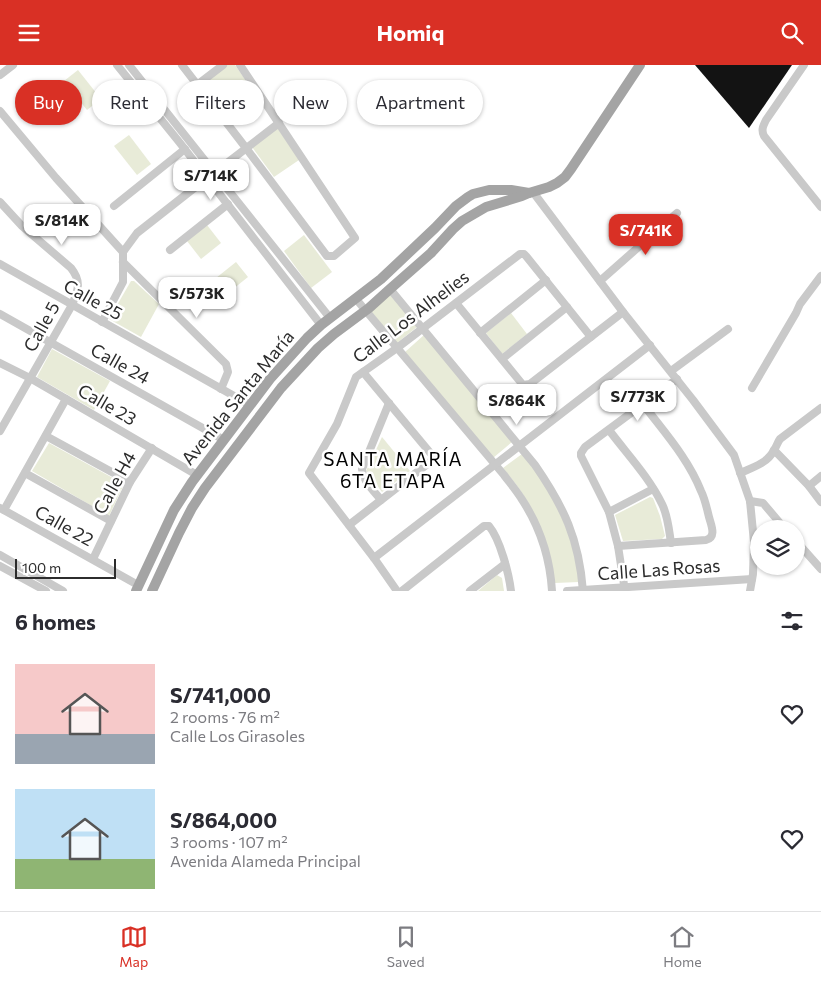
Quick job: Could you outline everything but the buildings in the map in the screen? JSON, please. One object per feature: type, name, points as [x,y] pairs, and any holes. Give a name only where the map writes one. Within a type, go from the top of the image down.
[{"type":"main road","name":"Avenida Santa María","points":[[152,591],[192,508],[281,388],[301,365],[334,333],[366,310],[431,253],[466,218],[486,207],[549,187],[565,177],[640,65]]},
{"type":"main road","name":"Avenida Santa María","points":[[137,588],[174,510],[197,475],[270,379],[307,338],[394,267],[468,197],[489,190],[531,192]]},
{"type":"street","points":[[0,75],[13,65]]},
{"type":"street","points":[[117,65],[185,149],[211,175],[228,204],[321,325]]},
{"type":"street","points":[[129,65],[211,175],[330,318]]},
{"type":"street","points":[[182,65],[193,80]]},
{"type":"street","points":[[204,80],[223,65]]},
{"type":"street","points":[[240,65],[274,116]]},
{"type":"street","points":[[804,65],[766,120],[762,132],[821,207]]},
{"type":"street","points":[[0,111],[61,184],[123,252]]},
{"type":"street","points":[[228,125],[327,256],[334,256],[355,238],[280,125]]},
{"type":"street","points":[[102,322],[123,282],[123,252],[137,233],[276,125]]},
{"type":"street","points":[[114,206],[185,149]]},
{"type":"street","points":[[531,192],[623,312],[694,400],[734,455],[750,501],[754,542],[750,591]]},
{"type":"street","name":"Calle 5","points":[[0,202],[22,226],[71,268],[78,282],[78,290],[72,305],[0,431]]},
{"type":"street","points":[[170,251],[228,204]]},
{"type":"street","points":[[600,281],[677,213]]},
{"type":"street","name":"Calle Los Alhelies","points":[[397,591],[309,473],[337,424],[356,377],[363,371],[397,348],[520,254],[526,255],[546,280]]},
{"type":"street","points":[[123,262],[226,363],[228,372],[221,389]]},
{"type":"street","name":"Calle 25","points":[[0,264],[250,405]]},
{"type":"street","points":[[752,388],[800,304],[821,276]]},
{"type":"street","points":[[480,333],[546,280],[591,337]]},
{"type":"street","points":[[390,289],[535,465],[552,489],[564,511],[574,539],[583,591]]},
{"type":"street","points":[[356,299],[521,498],[537,526],[545,552],[552,591]]},
{"type":"street","points":[[456,303],[523,385],[527,385],[623,312]]},
{"type":"street","points":[[502,359],[567,307]]},
{"type":"street","name":"Calle 24","points":[[0,314],[224,440]]},
{"type":"street","points":[[671,371],[728,329]]},
{"type":"street","points":[[374,558],[650,345]]},
{"type":"street","name":"Calle 23","points":[[0,363],[30,378],[197,475]]},
{"type":"street","points":[[349,525],[433,459],[432,455],[363,371]]},
{"type":"street","points":[[625,589],[618,546],[609,512],[581,453],[585,447],[676,379]]},
{"type":"street","points":[[2,509],[25,473],[66,399]]},
{"type":"street","points":[[381,500],[364,478],[362,469],[389,403]]},
{"type":"street","points":[[618,546],[671,543],[710,539],[712,537],[713,530],[702,491],[686,460],[643,404]]},
{"type":"street","points":[[740,473],[766,460],[780,439],[821,409]]},
{"type":"street","points":[[609,430],[647,479],[662,505],[668,523],[671,543]]},
{"type":"street","points":[[46,436],[130,482]]},
{"type":"street","name":"Calle H4","points":[[93,559],[130,482],[152,448]]},
{"type":"street","points":[[774,450],[809,486],[821,502]]},
{"type":"street","points":[[25,473],[112,521]]},
{"type":"street","points":[[809,486],[821,476]]},
{"type":"street","points":[[609,512],[653,489]]},
{"type":"street","points":[[750,501],[763,503],[777,520]]},
{"type":"street","name":"Calle 22","points":[[2,509],[93,559],[137,588]]},
{"type":"street","points":[[402,591],[484,526],[488,526],[491,529],[510,579],[511,591]]},
{"type":"street","points":[[805,551],[821,569]]},
{"type":"street","points":[[0,555],[64,591]]},
{"type":"street","points":[[470,591],[505,564]]},
{"type":"street","points":[[0,565],[46,591]]},
{"type":"street","name":"Calle Las Rosas","points":[[567,591],[625,589],[752,579]]},
{"type":"green space","points":[[227,65],[235,65],[246,80],[207,80]]},
{"type":"green space","points":[[78,70],[92,88],[92,106],[87,110],[82,104],[82,80],[65,80]]},
{"type":"green space","points":[[277,127],[299,160],[274,177],[252,147]]},
{"type":"green space","points":[[129,135],[151,164],[137,175],[114,146]]},
{"type":"green space","points":[[207,225],[221,243],[201,259],[187,241]]},
{"type":"green space","points":[[304,235],[332,272],[311,288],[284,251]]},
{"type":"green space","points":[[236,262],[248,277],[228,293],[216,278]]},
{"type":"green space","points":[[131,281],[134,281],[159,304],[141,337],[109,319]]},
{"type":"green space","points":[[390,294],[417,327],[397,343],[370,310]]},
{"type":"green space","points":[[511,313],[527,334],[502,354],[486,333]]},
{"type":"green space","points":[[424,335],[512,442],[493,458],[405,352]]},
{"type":"green space","points":[[52,349],[110,381],[94,410],[37,377]]},
{"type":"green space","points":[[382,437],[410,471],[382,492],[366,471]]},
{"type":"green space","points":[[49,443],[124,484],[109,516],[32,471]]},
{"type":"green space","points":[[522,454],[543,483],[560,514],[572,547],[579,582],[555,583],[547,549],[536,517],[522,492],[503,468]]},
{"type":"green space","points":[[650,497],[653,498],[660,516],[665,536],[662,539],[623,541],[615,515]]},
{"type":"green space","points":[[497,575],[502,578],[504,591],[478,591]]},
{"type":"district","name":"SANTA MARÍA 6TA ETAPA","points":[[393,470]]}]
